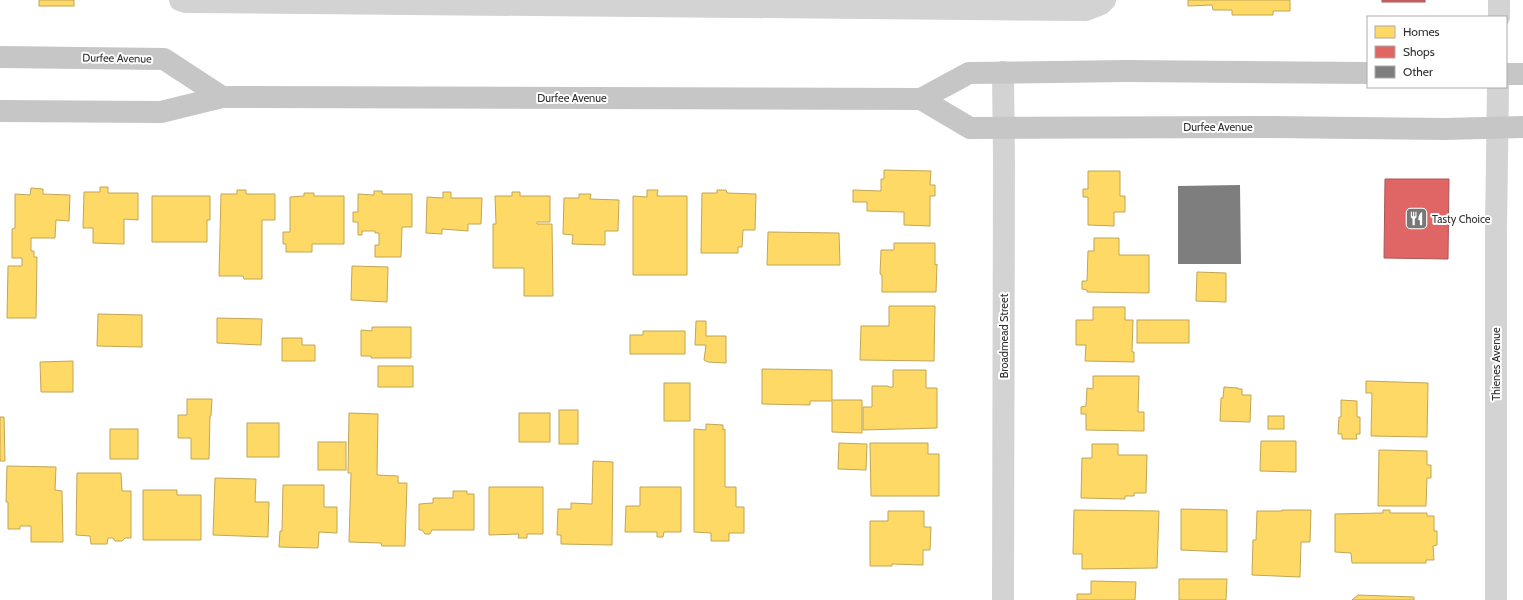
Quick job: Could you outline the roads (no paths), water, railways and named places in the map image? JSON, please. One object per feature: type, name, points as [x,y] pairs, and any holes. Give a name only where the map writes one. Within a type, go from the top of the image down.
[{"type":"main road","name":"Durfee Avenue","points":[[0,57],[164,58],[222,97]]},
{"type":"main road","name":"Durfee Avenue","points":[[0,111],[161,112],[222,97],[921,99],[969,73],[1367,73]]},
{"type":"main road","points":[[1507,74],[1523,74]]},
{"type":"main road","name":"Durfee Avenue","points":[[921,99],[970,128],[1268,127],[1444,129],[1523,127]]},
{"type":"street","points":[[180,0],[186,2],[794,4],[1086,10],[1101,4],[1105,0]]},
{"type":"street","points":[[1499,0],[1499,16]]},
{"type":"street","name":"Broadmead Street","points":[[1003,72],[1003,600]]},
{"type":"street","name":"Thienes Avenue","points":[[1496,600],[1496,229],[1498,88]]},
{"type":"place","name":"Tasty Choice","points":[[1417,219]]}]
